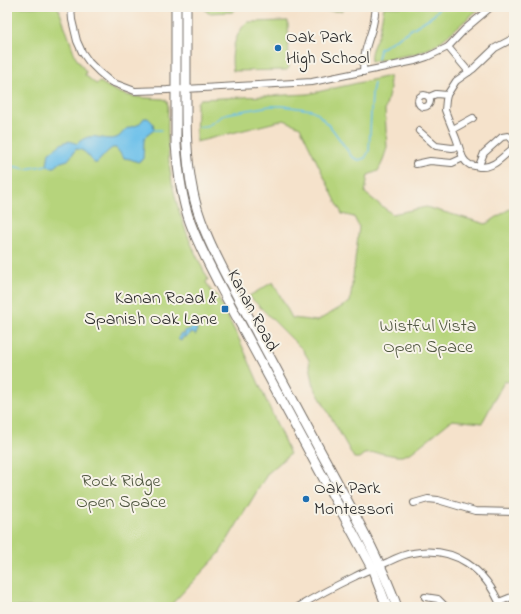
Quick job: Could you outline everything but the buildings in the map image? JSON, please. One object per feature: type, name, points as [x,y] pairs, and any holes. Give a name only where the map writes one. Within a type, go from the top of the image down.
[{"type":"main road","name":"Kanan Road","points":[[176,7],[177,164],[185,203],[195,235],[219,284],[376,567],[392,591],[397,607]]},
{"type":"main road","name":"Kanan Road","points":[[186,7],[188,160],[195,201],[212,246],[228,280],[349,504],[376,567],[387,607]]},
{"type":"street","points":[[72,7],[72,20],[77,41],[89,62],[112,82],[135,90],[176,90],[312,82],[415,61],[448,47],[465,29],[491,7]]},
{"type":"street","points":[[363,72],[364,56],[376,7]]},
{"type":"street","points":[[480,167],[484,153],[502,137],[508,136],[513,141],[512,149],[495,164],[483,168],[470,165],[463,158],[448,118],[446,110],[447,96],[456,81],[469,72],[495,48],[514,38]]},
{"type":"street","points":[[448,47],[469,72]]},
{"type":"street","points":[[429,97],[436,94],[447,96]]},
{"type":"street","points":[[453,129],[474,118]]},
{"type":"street","points":[[419,131],[436,146],[452,148],[459,147]]},
{"type":"street","points":[[416,164],[430,162],[452,163],[463,158]]},
{"type":"street","points":[[414,503],[428,499],[445,502],[475,511],[514,512]]},
{"type":"street","points":[[298,607],[326,591],[400,556],[431,551],[448,554],[466,562],[480,573],[492,588],[500,605],[514,596]]},
{"type":"street","points":[[425,597],[438,599],[446,607]]},
{"type":"green space","name":"Rock Ridge Open Space","points":[[7,7],[58,7],[76,58],[86,72],[85,75],[96,84],[100,82],[115,91],[126,95],[164,99],[167,101],[170,170],[179,212],[195,253],[208,279],[206,282],[213,294],[216,294],[240,341],[290,454],[268,473],[219,554],[169,607],[7,607]]},
{"type":"green space","points":[[205,7],[235,7],[235,10],[233,12],[208,13]]},
{"type":"green space","points":[[262,7],[345,7],[342,11],[262,10]]},
{"type":"green space","points":[[384,7],[481,7],[445,38],[428,49],[414,54],[371,61],[371,54],[379,33]]},
{"type":"green space","points":[[288,21],[289,68],[287,70],[233,71],[232,58],[236,39],[247,22]]},
{"type":"green space","name":"Wistful Vista Open Space","points":[[389,76],[390,89],[385,110],[387,148],[378,171],[368,175],[365,193],[392,214],[426,207],[486,224],[514,206],[514,381],[504,382],[482,423],[452,420],[412,452],[402,456],[380,453],[364,454],[359,458],[354,458],[314,387],[309,360],[303,350],[249,296],[273,282],[292,318],[317,321],[350,302],[359,227],[354,217],[342,214],[300,127],[284,120],[196,142],[197,103],[200,99],[308,94]]},
{"type":"water","points":[[144,118],[148,118],[153,123],[154,130],[145,137],[143,159],[138,162],[124,158],[116,148],[112,148],[97,163],[94,163],[82,150],[76,149],[68,160],[61,162],[55,167],[50,167],[47,165],[49,152],[65,142],[69,141],[77,144],[87,137],[106,139],[116,138],[126,129],[138,125]]},
{"type":"water","points":[[193,326],[197,329],[196,335],[193,333],[189,334],[187,337],[183,337],[181,341],[178,339],[181,333],[183,335],[185,334],[184,331],[191,329]]},
{"type":"waterway","points":[[378,59],[380,49],[434,15],[440,7]]},
{"type":"waterway","points":[[198,127],[209,125],[225,114],[270,106],[283,106],[312,110],[318,114],[333,130],[352,157],[359,160],[365,158],[369,151],[372,93],[374,83]]},
{"type":"waterway","points":[[154,130],[161,130]]},
{"type":"waterway","points":[[7,166],[26,169],[47,165]]},
{"type":"place","name":"Oak Park High School","points":[[278,48]]},
{"type":"place","name":"Kanan Road & Spanish Oak Lane","points":[[225,309]]},
{"type":"place","name":"Oak Park Montessori","points":[[306,499]]}]
